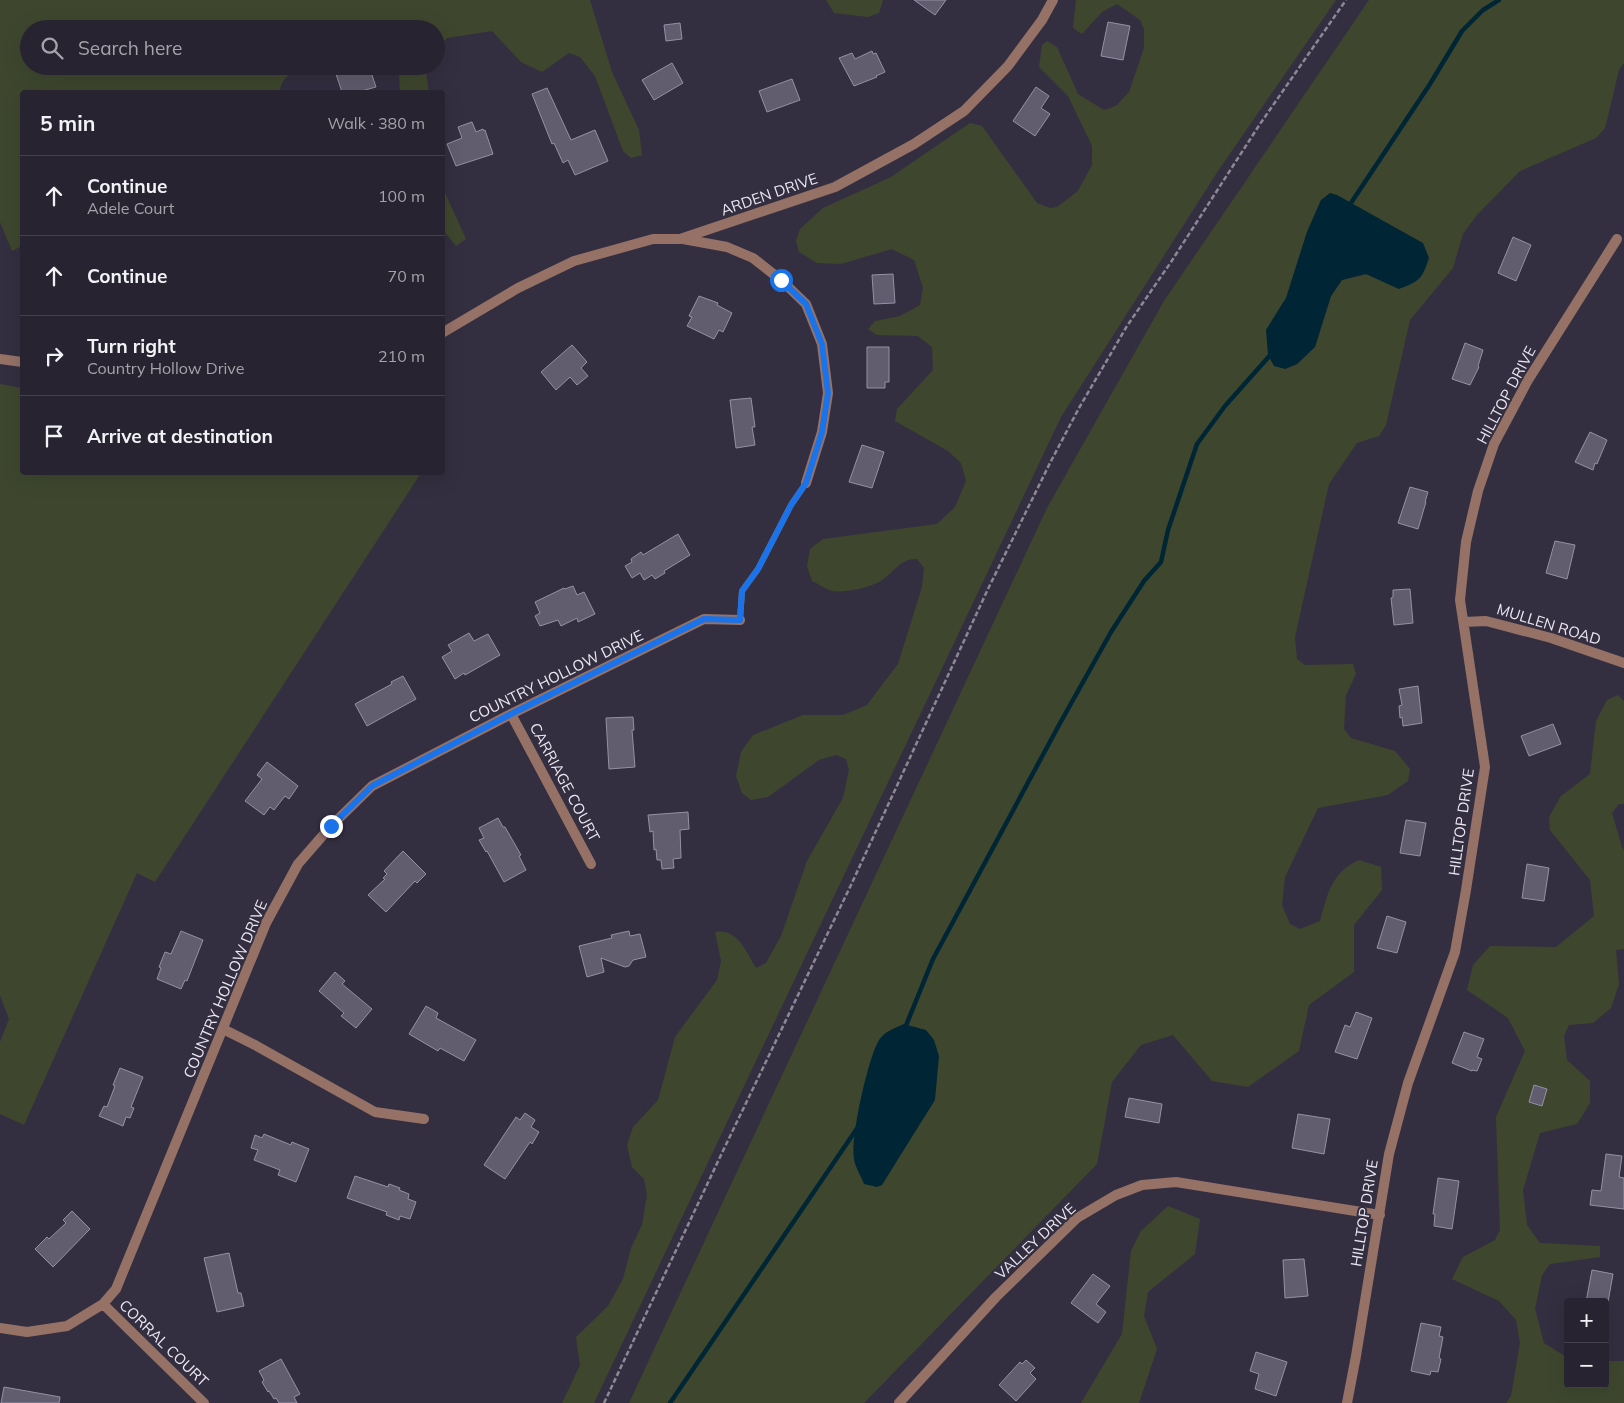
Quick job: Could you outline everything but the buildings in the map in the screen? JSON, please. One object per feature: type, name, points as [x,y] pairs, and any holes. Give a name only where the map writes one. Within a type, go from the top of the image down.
[{"type":"street","name":"ARDEN DRIVE","points":[[445,331],[518,288],[574,261],[652,239],[680,239],[835,187],[914,144],[964,111],[1008,66],[1042,20],[1053,0]]},
{"type":"street","points":[[680,239],[690,239],[727,247],[753,258],[781,280],[806,304],[822,344],[828,393],[822,432],[806,483]]},
{"type":"street","name":"HILLTOP DRIVE","points":[[1347,1403],[1389,1154],[1408,1082],[1455,952],[1485,766],[1460,600],[1466,542],[1478,491],[1494,444],[1528,380],[1617,240]]},
{"type":"street","points":[[0,359],[20,362]]},
{"type":"street","name":"COUNTRY HOLLOW DRIVE","points":[[0,1328],[27,1332],[67,1326],[104,1304],[116,1289],[266,923],[298,864],[331,826],[372,786],[511,714],[704,619],[740,620]]},
{"type":"street","name":"MULLEN ROAD","points":[[1464,622],[1486,621],[1551,638],[1624,663]]},
{"type":"street","name":"CARRIAGE COURT","points":[[511,714],[591,864]]},
{"type":"street","points":[[223,1029],[375,1112],[424,1119]]},
{"type":"street","name":"VALLEY DRIVE","points":[[899,1403],[996,1297],[1077,1218],[1116,1195],[1142,1185],[1176,1182],[1380,1214]]},
{"type":"street","name":"CORRAL COURT","points":[[104,1304],[204,1403]]},
{"type":"lane","points":[[740,620],[742,591],[758,569],[791,505],[806,483]]},
{"type":"path","points":[[604,1403],[851,885],[988,589],[1050,463],[1127,326],[1172,262],[1260,124],[1346,0]]},
{"type":"green space","points":[[0,0],[590,0],[612,72],[639,130],[642,155],[631,158],[623,151],[595,76],[580,57],[569,53],[542,72],[521,62],[492,31],[447,38],[445,40],[445,20],[20,20],[20,75],[289,75],[284,79],[280,90],[20,90],[20,247],[12,251],[0,222]]},
{"type":"green space","points":[[826,0],[883,0],[879,13],[868,17],[834,13]]},
{"type":"green space","points":[[1076,0],[1336,0],[1218,171],[1061,417],[594,1403],[562,1403],[580,1365],[576,1337],[608,1306],[623,1279],[631,1248],[642,1225],[647,1195],[644,1179],[632,1167],[627,1145],[633,1127],[658,1100],[675,1037],[717,980],[721,961],[715,932],[723,932],[735,937],[745,949],[756,968],[766,963],[781,936],[807,861],[843,798],[849,770],[846,759],[836,755],[819,760],[768,797],[751,800],[742,793],[736,776],[741,752],[753,735],[803,715],[843,715],[867,705],[898,664],[922,587],[924,568],[917,559],[911,559],[902,563],[878,583],[851,590],[831,590],[812,581],[807,566],[810,549],[823,539],[937,524],[955,507],[966,481],[961,463],[948,451],[895,421],[897,409],[933,370],[932,347],[918,336],[877,335],[868,329],[875,321],[900,316],[920,305],[923,288],[914,260],[892,249],[841,264],[817,263],[799,252],[796,241],[800,229],[823,208],[891,177],[970,123],[982,126],[1037,203],[1050,208],[1057,207],[1078,191],[1092,165],[1092,146],[1068,96],[1039,67],[1042,45],[1047,41],[1057,47],[1078,94],[1104,110],[1116,106],[1129,92],[1144,48],[1144,29],[1140,20],[1117,4],[1102,12],[1082,34],[1073,28]]},
{"type":"green space","points":[[1369,0],[1624,0],[1624,63],[1619,70],[1605,128],[1596,138],[1520,171],[1476,216],[1463,234],[1453,268],[1410,320],[1386,425],[1379,436],[1357,443],[1329,484],[1295,637],[1297,659],[1305,665],[1353,664],[1356,674],[1346,695],[1344,729],[1351,738],[1395,751],[1410,769],[1408,781],[1388,795],[1318,808],[1285,877],[1282,905],[1290,924],[1300,929],[1320,921],[1328,893],[1342,871],[1359,860],[1381,867],[1382,890],[1354,925],[1354,972],[1309,1005],[1299,1051],[1248,1087],[1212,1081],[1173,1035],[1141,1045],[1112,1082],[1097,1164],[864,1403],[629,1403],[1047,508],[1164,301]],"holes":[[[1321,200],[1399,289],[1366,274],[1342,280],[1331,296],[1315,347],[1297,364],[1285,369],[1266,330],[1286,298],[1307,232]]]},
{"type":"green space","points":[[399,75],[426,75],[429,90],[400,90]]},
{"type":"green space","points":[[445,192],[466,239],[456,246],[445,232]]},
{"type":"green space","points":[[0,384],[20,388],[20,475],[420,475],[155,882],[137,873],[24,1125],[0,1114],[0,1042],[9,1019],[0,995]]},
{"type":"green space","points":[[1618,695],[1624,701],[1624,804],[1619,804],[1612,813],[1624,850],[1624,949],[1616,950],[1619,984],[1611,1008],[1593,1023],[1569,1025],[1564,1036],[1567,1060],[1590,1081],[1590,1103],[1577,1124],[1540,1133],[1523,1190],[1527,1225],[1540,1243],[1600,1246],[1600,1257],[1550,1264],[1542,1275],[1535,1309],[1544,1343],[1564,1356],[1564,1388],[1609,1388],[1609,1361],[1624,1361],[1624,1403],[1506,1403],[1511,1396],[1520,1343],[1516,1320],[1499,1301],[1452,1279],[1463,1257],[1495,1240],[1500,1230],[1496,1117],[1525,1051],[1508,1018],[1467,990],[1473,965],[1490,946],[1556,947],[1594,916],[1590,880],[1550,830],[1549,817],[1561,796],[1590,774],[1596,721],[1607,700]]},
{"type":"green space","points":[[1168,1206],[1200,1219],[1195,1254],[1148,1292],[1144,1316],[1157,1349],[1139,1403],[1081,1403],[1122,1334],[1131,1251],[1141,1231]]},
{"type":"water","points":[[1330,193],[1337,195],[1423,243],[1429,258],[1422,275],[1412,284],[1399,289],[1366,274],[1342,280],[1331,296],[1315,347],[1297,364],[1285,369],[1274,366],[1268,355],[1266,330],[1286,298],[1307,232],[1321,200]]},
{"type":"water","points":[[904,1024],[926,1030],[934,1040],[939,1056],[935,1100],[882,1185],[877,1187],[864,1184],[855,1162],[853,1149],[857,1117],[865,1080],[879,1040],[887,1032]]},
{"type":"waterway","points":[[1349,206],[1430,84],[1462,31],[1483,10],[1499,0]]},
{"type":"waterway","points":[[905,1028],[933,959],[1059,725],[1111,632],[1144,581],[1161,562],[1168,530],[1197,444],[1225,406],[1272,353]]},
{"type":"waterway","points":[[670,1403],[858,1127]]},
{"type":"route","points":[[331,826],[372,786],[511,714],[704,619],[740,620],[742,591],[758,569],[791,505],[806,483],[822,432],[828,393],[822,344],[806,304],[781,280]]}]
